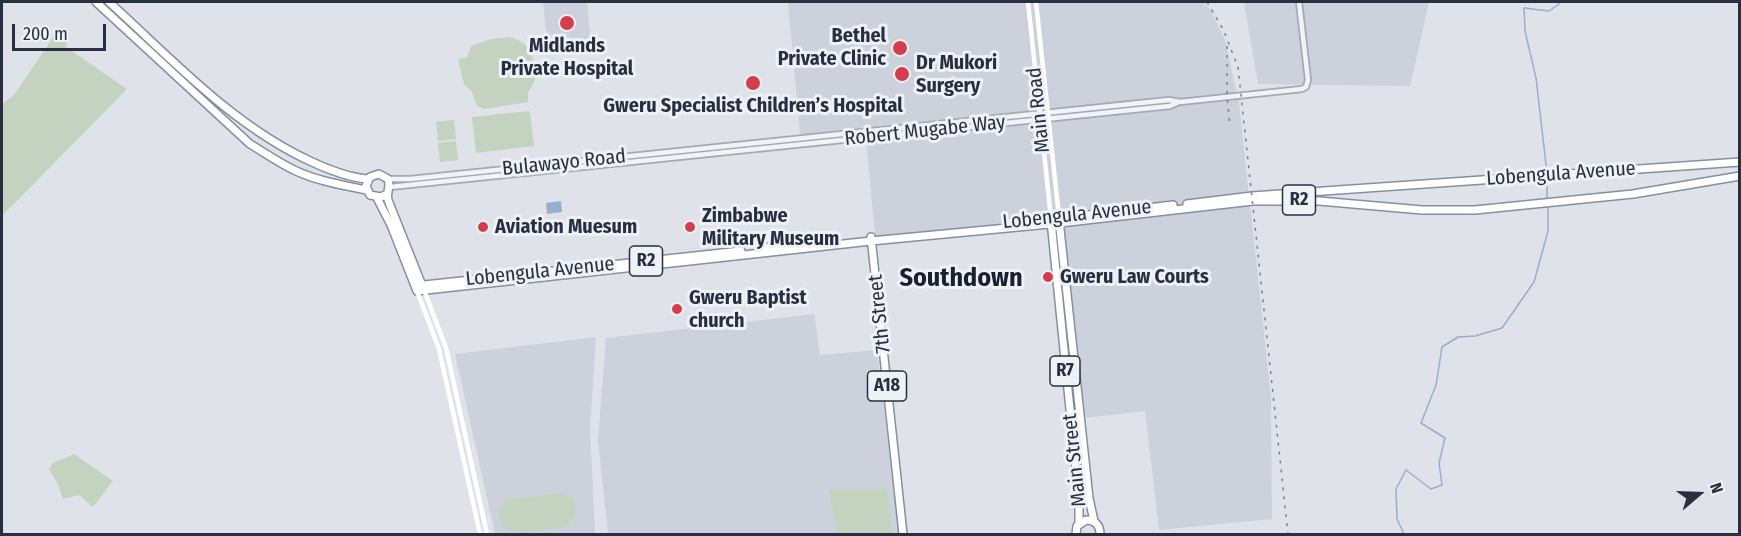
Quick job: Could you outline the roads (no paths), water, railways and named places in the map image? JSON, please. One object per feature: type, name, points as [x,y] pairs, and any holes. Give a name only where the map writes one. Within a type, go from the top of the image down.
[{"type":"highway","points":[[96,2],[250,144],[297,172],[326,182],[366,190],[377,198],[420,288]]},
{"type":"highway","points":[[109,2],[230,112],[296,155],[337,173],[367,179],[376,174],[383,175],[420,288]]},
{"type":"highway","name":"Lobengula Avenue","points":[[1055,220],[1252,196],[1740,162]]},
{"type":"highway","name":"Lobengula Avenue","points":[[420,288],[871,239],[1253,201],[1319,201],[1449,211],[1633,195],[1740,176]]},
{"type":"highway","points":[[366,190],[367,179]]},
{"type":"highway","points":[[377,198],[388,187]]},
{"type":"highway","name":"Main Street","points":[[1055,220],[1064,259],[1089,498],[1094,521],[1099,527],[1100,534]]},
{"type":"highway","name":"Main Street","points":[[1055,220],[1055,260],[1079,499],[1080,518],[1076,534]]},
{"type":"highway","name":"7th Street","points":[[871,239],[903,534]]},
{"type":"highway","points":[[1055,260],[1064,259]]},
{"type":"highway","points":[[1058,289],[1067,288]]},
{"type":"highway","points":[[1064,359],[1075,358]]},
{"type":"highway","points":[[1068,393],[1079,392]]},
{"type":"highway","points":[[1076,465],[1086,465]]},
{"type":"highway","points":[[1079,499],[1089,498]]},
{"type":"highway","name":"Main Street","points":[[1079,523],[1086,520],[1094,521]]},
{"type":"main road","name":"Main Road","points":[[1028,2],[1040,117],[1055,220]]},
{"type":"main road","name":"Main Road","points":[[1036,2],[1048,116],[1055,220]]},
{"type":"main road","points":[[420,288],[439,348],[480,534]]},
{"type":"main road","points":[[420,288],[446,348],[487,534]]},
{"type":"street","name":"Robert Mugabe Way","points":[[741,147],[981,124],[1169,100],[1180,102],[1302,89],[1306,87],[1308,80],[1299,2]]},
{"type":"street","name":"Bulawayo Road","points":[[388,187],[411,182],[741,147]]},
{"type":"water","points":[[561,201],[562,212],[547,214],[546,203]]},
{"type":"waterway","points":[[1547,173],[1536,78],[1525,31],[1524,8],[1549,11],[1559,4],[1558,2]]},
{"type":"waterway","points":[[1547,178],[1547,200]]},
{"type":"waterway","points":[[1404,534],[1397,519],[1396,489],[1406,470],[1431,489],[1442,485],[1439,463],[1445,438],[1421,423],[1436,385],[1442,347],[1458,337],[1475,336],[1502,328],[1534,282],[1548,231],[1548,205]]},
{"type":"railway","points":[[1207,2],[1223,29],[1238,67],[1288,534]]},
{"type":"railway","points":[[1227,46],[1227,97],[1230,126]]},
{"type":"place","name":"Midlands Private Hospital","points":[[567,23]]},
{"type":"place","name":"Bethel Private Clinic","points":[[900,48]]},
{"type":"place","name":"Dr Mukori Surgery","points":[[902,74]]},
{"type":"place","name":"Gweru Specialist Children’s Hospital","points":[[753,83]]},
{"type":"place","name":"Aviation Muesum","points":[[483,227]]},
{"type":"place","name":"Zimbabwe Military Museum","points":[[690,227]]},
{"type":"place","name":"Gweru Law Courts","points":[[1048,277]]},
{"type":"place","name":"Gweru Baptist church","points":[[677,309]]},
{"type":"district","name":"Southdown","points":[[961,279]]}]
